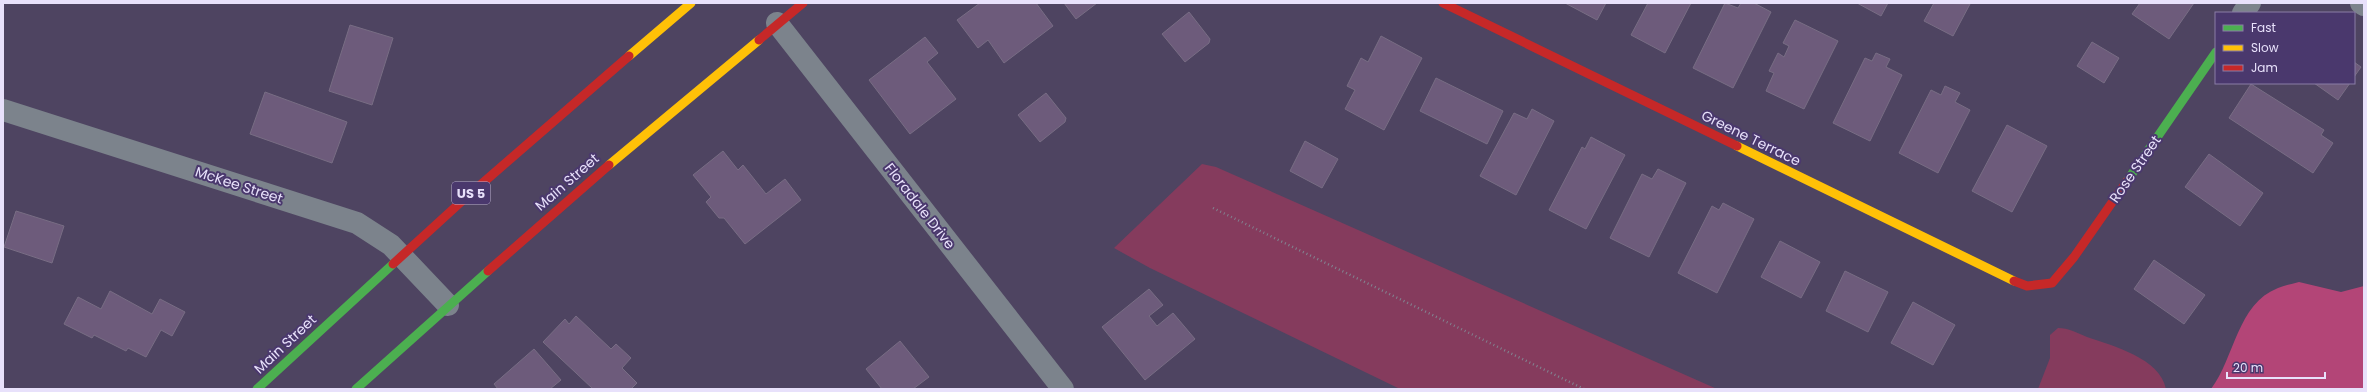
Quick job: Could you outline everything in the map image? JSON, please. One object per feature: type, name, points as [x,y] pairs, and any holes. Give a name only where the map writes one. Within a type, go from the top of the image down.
[{"type":"main road","name":"Main Street","points":[[257,389],[401,255],[586,92],[691,3]]},
{"type":"main road","name":"Main Street","points":[[356,389],[448,305],[616,159],[802,3]]},
{"type":"main road","name":"Greene Terrace","points":[[1443,3],[1997,273],[2027,286],[2052,283]]},
{"type":"main road","name":"Rose Street","points":[[2052,283],[2074,257],[2215,53]]},
{"type":"street","points":[[2244,12],[2250,3]]},
{"type":"street","name":"Floradale Drive","points":[[777,23],[1063,389]]},
{"type":"street","name":"McKee Street","points":[[3,110],[345,218],[380,237],[401,255],[448,305]]},
{"type":"path","points":[[1213,208],[1584,389]]},
{"type":"shaded area","points":[[1202,164],[1216,167],[1717,389],[1400,389],[1150,268],[1114,248]]},
{"type":"shaded area","points":[[2299,282],[2341,292],[2364,286],[2364,389],[2211,389],[2226,362],[2238,332],[2254,306],[2264,296],[2278,288]]},
{"type":"shaded area","points":[[2058,328],[2073,331],[2122,349],[2145,361],[2155,369],[2162,378],[2166,389],[2038,389],[2050,358],[2050,335]]},
{"type":"building","points":[[980,3],[1036,3],[1053,26],[1004,63],[988,40],[978,48],[957,20]]},
{"type":"building","points":[[1064,3],[1097,3],[1076,19]]},
{"type":"building","points":[[1565,3],[1606,3],[1597,20]]},
{"type":"building","points":[[1648,3],[1691,3],[1665,53],[1631,35]]},
{"type":"building","points":[[1725,3],[1738,8],[1741,3],[1754,3],[1771,12],[1733,88],[1693,68]]},
{"type":"building","points":[[1857,3],[1888,3],[1881,16]]},
{"type":"building","points":[[1934,3],[1970,4],[1953,36],[1924,21]]},
{"type":"building","points":[[2140,3],[2194,3],[2169,39],[2132,14]]},
{"type":"building","points":[[1189,12],[1210,39],[1209,43],[1185,62],[1162,34]]},
{"type":"building","points":[[1795,20],[1838,41],[1804,109],[1766,91],[1774,73],[1769,71],[1778,53],[1784,57],[1789,46],[1783,43]]},
{"type":"building","points":[[350,25],[393,38],[372,105],[329,91]]},
{"type":"building","points":[[1381,36],[1422,58],[1384,130],[1345,109],[1355,90],[1347,86],[1361,58],[1368,62]]},
{"type":"building","points":[[925,37],[938,53],[927,62],[956,99],[910,134],[869,80]]},
{"type":"building","points":[[2092,42],[2119,58],[2104,83],[2077,66]]},
{"type":"building","points":[[1876,53],[1890,59],[1886,67],[1902,75],[1870,141],[1833,123],[1865,58],[1872,61]]},
{"type":"building","points":[[2355,63],[2361,67],[2355,76]]},
{"type":"building","points":[[1436,78],[1503,111],[1487,144],[1420,111]]},
{"type":"building","points":[[2251,84],[2324,130],[2321,135],[2333,143],[2313,173],[2229,118]]},
{"type":"building","points":[[2315,84],[2349,84],[2338,100]]},
{"type":"building","points":[[1945,86],[1960,93],[1955,102],[1970,110],[1938,173],[1899,153],[1931,90],[1941,95]]},
{"type":"building","points":[[265,92],[347,122],[332,163],[250,134]]},
{"type":"building","points":[[1046,93],[1066,118],[1065,122],[1040,142],[1018,115]]},
{"type":"building","points":[[1532,109],[1554,121],[1516,195],[1480,176],[1514,113],[1527,119]]},
{"type":"building","points":[[2007,125],[2047,146],[2012,212],[1972,191]]},
{"type":"building","points":[[1591,137],[1625,155],[1586,229],[1549,210],[1582,147],[1585,149]]},
{"type":"building","points":[[1305,141],[1338,159],[1322,188],[1290,171]]},
{"type":"building","points":[[723,151],[738,170],[743,165],[766,194],[785,179],[801,200],[745,244],[724,218],[719,218],[706,202],[711,197],[693,175]]},
{"type":"building","points":[[2209,154],[2263,193],[2240,226],[2185,187]]},
{"type":"building","points":[[1658,169],[1686,183],[1649,257],[1610,238],[1642,174],[1652,179]]},
{"type":"building","points":[[1723,203],[1754,219],[1717,293],[1678,273],[1712,206],[1719,210]]},
{"type":"building","points":[[16,211],[64,226],[52,263],[4,247]]},
{"type":"building","points":[[1780,241],[1820,262],[1801,298],[1761,277]]},
{"type":"building","points":[[2154,260],[2205,295],[2184,324],[2134,289]]},
{"type":"building","points":[[1845,271],[1888,292],[1868,332],[1826,311]]},
{"type":"building","points":[[1149,289],[1163,305],[1149,316],[1157,326],[1173,313],[1195,339],[1145,380],[1102,327]]},
{"type":"building","points":[[110,291],[152,314],[160,299],[185,312],[172,336],[161,330],[146,357],[128,348],[126,351],[94,335],[92,338],[64,324],[78,297],[101,309]]},
{"type":"building","points":[[1913,302],[1955,325],[1933,365],[1891,343]]},
{"type":"building","points":[[576,316],[611,349],[616,344],[631,358],[622,368],[637,383],[631,389],[593,389],[543,342],[565,319],[569,324]]},
{"type":"building","points":[[900,341],[929,377],[913,389],[882,389],[866,369]]},
{"type":"building","points":[[534,349],[561,380],[550,389],[498,389],[494,384]]},
{"type":"traffic: fast","points":[[2127,181],[2215,53]]},
{"type":"traffic: fast","points":[[257,389],[393,264]]},
{"type":"traffic: fast","points":[[356,389],[488,271]]},
{"type":"traffic: slow","points":[[629,56],[691,3]]},
{"type":"traffic: slow","points":[[609,165],[759,40]]},
{"type":"traffic: slow","points":[[1737,146],[2014,281]]},
{"type":"traffic: jam","points":[[759,40],[803,3]]},
{"type":"traffic: jam","points":[[1443,3],[1737,146]]},
{"type":"traffic: jam","points":[[393,264],[462,201],[629,56]]},
{"type":"traffic: jam","points":[[488,271],[609,165]]},
{"type":"traffic: jam","points":[[2014,281],[2027,286],[2052,283],[2074,257],[2127,181]]}]
